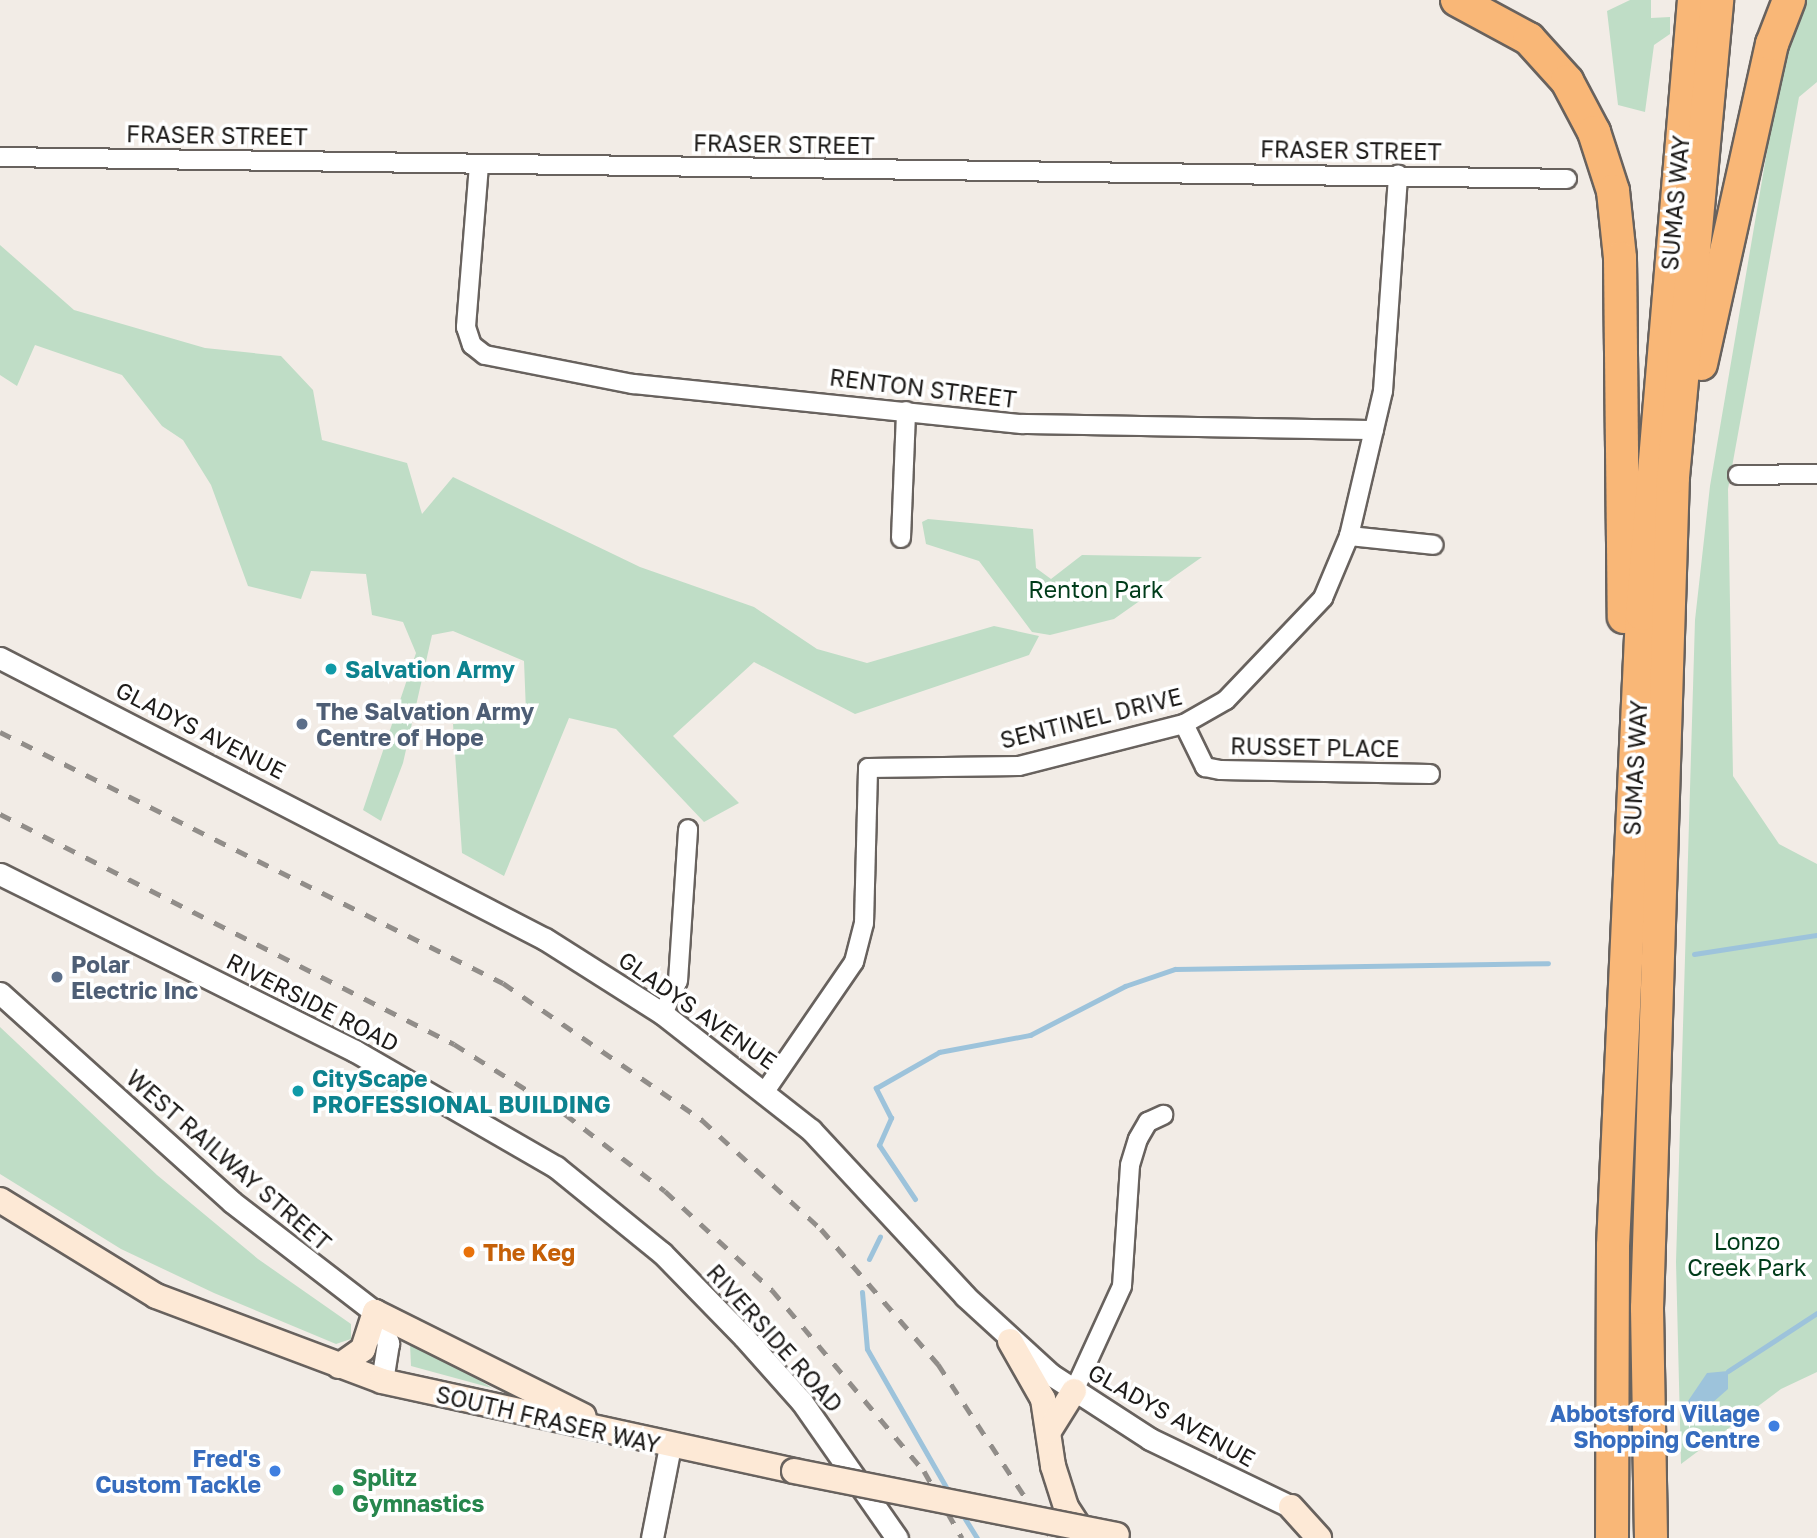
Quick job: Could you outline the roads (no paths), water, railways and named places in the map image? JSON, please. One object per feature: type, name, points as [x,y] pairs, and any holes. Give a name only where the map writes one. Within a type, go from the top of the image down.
[{"type":"highway","points":[[1457,0],[1529,39],[1567,80],[1594,132],[1613,191],[1622,348],[1625,692],[1618,873],[1624,1056]]},
{"type":"highway","name":"SUMAS WAY","points":[[1612,1538],[1613,1246],[1652,462],[1694,0]]},
{"type":"highway","name":"SUMAS WAY","points":[[1651,1538],[1647,1308],[1662,752],[1673,477],[1717,0]]},
{"type":"highway","points":[[1662,752],[1697,387],[1772,44],[1788,0]]},
{"type":"highway","points":[[1613,1246],[1632,1538]]},
{"type":"main road","name":"SOUTH FRASER WAY","points":[[0,1200],[156,1296],[382,1381],[670,1447],[1125,1536]]},
{"type":"main road","points":[[339,1366],[363,1349],[375,1312],[401,1319],[540,1398],[670,1447]]},
{"type":"main road","points":[[1010,1341],[1030,1368],[1049,1431],[1066,1507],[1086,1538]]},
{"type":"main road","points":[[1049,1431],[1074,1391]]},
{"type":"main road","points":[[1291,1507],[1319,1538]]},
{"type":"street","name":"FRASER STREET","points":[[0,157],[1567,178]]},
{"type":"street","name":"RENTON STREET","points":[[479,165],[466,327],[472,345],[485,355],[634,384],[1022,424],[1374,430]]},
{"type":"street","name":"SENTINEL DRIVE","points":[[765,1090],[854,962],[864,923],[868,768],[1019,766],[1184,724],[1226,700],[1310,617],[1349,536],[1374,430],[1398,175]]},
{"type":"street","points":[[901,538],[906,411]]},
{"type":"street","points":[[1738,475],[1817,474]]},
{"type":"street","points":[[1349,536],[1434,545]]},
{"type":"street","name":"GLADYS AVENUE","points":[[0,658],[545,939],[663,1014],[765,1090],[1010,1341],[1074,1391],[1150,1439],[1291,1507]]},
{"type":"street","name":"RUSSET PLACE","points":[[1184,724],[1205,767],[1221,770],[1430,774]]},
{"type":"street","points":[[663,1014],[678,981],[688,829]]},
{"type":"street","name":"RIVERSIDE ROAD","points":[[0,874],[422,1087],[556,1167],[662,1253],[744,1337],[802,1402],[897,1538]]},
{"type":"street","name":"WEST RAILWAY STREET","points":[[0,993],[232,1202],[375,1312]]},
{"type":"street","points":[[1074,1391],[1122,1286],[1130,1165],[1138,1139],[1148,1122],[1163,1115]]},
{"type":"street","points":[[375,1312],[388,1343],[382,1381]]},
{"type":"street","points":[[652,1538],[670,1447]]},
{"type":"water","points":[[1728,1371],[1728,1389],[1703,1411],[1686,1404],[1707,1373]]},
{"type":"waterway","points":[[1694,954],[1817,935]]},
{"type":"waterway","points":[[915,1199],[879,1145],[891,1118],[876,1088],[939,1052],[1030,1035],[1125,986],[1175,969],[1548,963]]},
{"type":"waterway","points":[[869,1259],[880,1236]]},
{"type":"waterway","points":[[862,1292],[867,1349],[950,1494]]},
{"type":"waterway","points":[[1728,1371],[1817,1313]]},
{"type":"waterway","points":[[962,1514],[977,1538]]},
{"type":"railway","points":[[0,732],[503,983],[702,1120],[821,1229],[938,1364],[1052,1538]]},
{"type":"railway","points":[[0,814],[454,1044],[565,1114],[665,1191],[772,1290],[924,1471],[962,1538]]},
{"type":"place","name":"Salvation Army","points":[[331,669]]},
{"type":"place","name":"The Salvation Army Centre of Hope","points":[[302,724]]},
{"type":"place","name":"Polar Electric Inc","points":[[57,977]]},
{"type":"place","name":"CityScape PROFESSIONAL BUILDING","points":[[298,1091]]},
{"type":"place","name":"The Keg","points":[[469,1252]]},
{"type":"place","name":"Abbotsford Village Shopping Centre","points":[[1774,1426]]},
{"type":"place","name":"Fred's Custom Tackle","points":[[275,1471]]},
{"type":"place","name":"Splitz Gymnastics","points":[[338,1490]]},
{"type":"park label","name":"Renton Park","points":[[1096,589]]},
{"type":"park label","name":"Lonzo Creek Park","points":[[1747,1254]]}]
